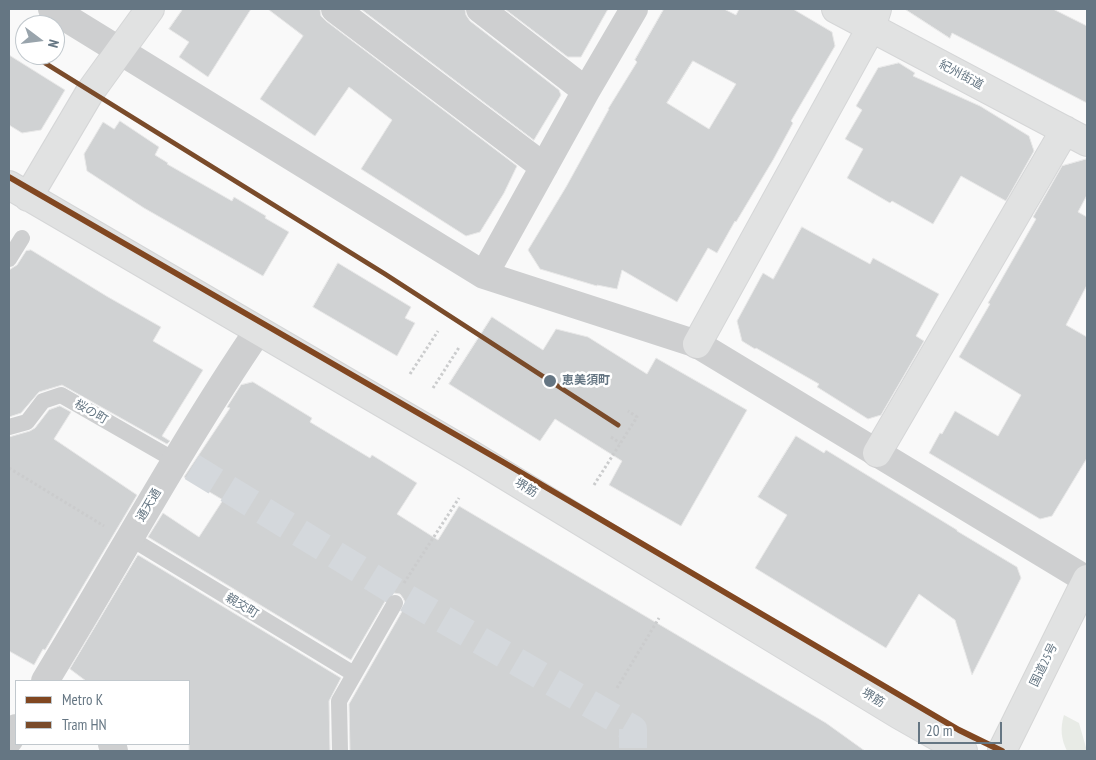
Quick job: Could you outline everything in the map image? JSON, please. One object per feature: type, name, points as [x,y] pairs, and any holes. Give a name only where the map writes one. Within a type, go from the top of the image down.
[{"type":"main road","points":[[18,191],[150,9]]},
{"type":"main road","name":"紀州街道","points":[[836,9],[874,18],[1076,136]]},
{"type":"main road","points":[[697,344],[874,18]]},
{"type":"main road","points":[[877,453],[1076,136]]},
{"type":"main road","name":"堺筋","points":[[18,191],[470,454],[890,709],[963,751]]},
{"type":"main road","name":"国道25号","points":[[1002,751],[1087,580]]},
{"type":"street","points":[[52,9],[484,275],[697,344],[1087,580]]},
{"type":"street","points":[[335,9],[544,167]]},
{"type":"street","points":[[480,9],[586,91]]},
{"type":"street","points":[[484,275],[586,91],[634,9]]},
{"type":"street","name":"通天通","points":[[49,680],[119,533],[184,464],[235,365],[258,332]]},
{"type":"lane","points":[[9,259],[22,238]]},
{"type":"lane","name":"桜の町","points":[[9,427],[27,422],[43,401],[61,395],[184,464]]},
{"type":"lane","name":"親交町","points":[[119,533],[354,674]]},
{"type":"lane","points":[[340,751],[339,701],[395,603]]},
{"type":"path","points":[[410,374],[438,331]]},
{"type":"path","points":[[433,388],[460,346]]},
{"type":"path","points":[[594,485],[636,417],[628,411]]},
{"type":"path","points":[[611,437],[620,443]]},
{"type":"path","points":[[9,468],[119,533]]},
{"type":"path","points":[[403,585],[459,498]]},
{"type":"path","points":[[617,688],[659,618]]},
{"type":"shaded area","points":[[1064,715],[1079,723],[1087,751],[1067,751],[1062,733]]},
{"type":"building","points":[[183,9],[251,9],[208,77],[179,57],[189,42],[169,29]]},
{"type":"building","points":[[268,9],[320,9],[321,16],[326,21],[517,166],[504,193],[480,232],[466,236],[361,169],[392,120],[349,87],[315,136],[260,99],[303,36]]},
{"type":"building","points":[[361,9],[465,9],[470,21],[559,90],[561,95],[534,140]]},
{"type":"building","points":[[505,9],[608,9],[581,57],[568,57]]},
{"type":"building","points":[[664,9],[724,9],[736,15],[739,9],[793,9],[832,32],[835,46],[791,121],[793,123],[773,160],[717,253],[708,248],[677,302],[622,270],[617,289],[597,286],[540,269],[528,250],[566,187],[608,109],[637,62],[635,60]],"holes":[[[693,61],[736,84],[709,129],[667,103]]]},
{"type":"building","points":[[905,9],[1053,9],[1087,26],[1087,103],[952,33],[950,38]]},
{"type":"building","points":[[9,55],[15,59],[15,65],[25,65],[65,90],[41,130],[22,133],[9,125]]},
{"type":"building","points":[[899,63],[915,73],[913,76],[980,106],[1029,136],[1034,151],[1006,201],[961,176],[933,224],[892,201],[890,203],[847,178],[863,149],[845,139],[862,110],[856,106],[878,68]]},
{"type":"building","points":[[120,121],[159,147],[155,155],[167,164],[232,201],[234,197],[289,232],[263,276],[144,208],[87,171],[84,154],[103,122],[114,129]]},
{"type":"building","points":[[1087,159],[1087,195],[1078,212],[1087,217],[1087,285],[1066,325],[1087,337],[1087,458],[1052,516],[1040,519],[929,453],[955,411],[998,436],[1021,395],[959,357],[1036,219],[1033,217],[1062,166]]},
{"type":"building","points":[[802,227],[870,264],[873,258],[939,294],[916,336],[924,341],[881,415],[868,419],[817,387],[819,384],[742,341],[737,321],[763,273],[773,279]]},
{"type":"building","points":[[31,250],[161,327],[153,341],[203,370],[162,436],[170,441],[167,444],[62,385],[39,392],[21,413],[9,417],[9,270],[17,265],[26,251]]},
{"type":"building","points":[[338,263],[411,307],[405,318],[415,323],[397,356],[313,307]]},
{"type":"building","points":[[492,317],[543,350],[556,329],[588,337],[647,374],[656,358],[747,410],[681,526],[609,485],[622,461],[555,419],[540,441],[449,384]]},
{"type":"building","points":[[253,382],[312,418],[310,422],[370,458],[372,455],[417,483],[397,514],[438,540],[459,506],[826,723],[865,751],[350,751],[349,704],[404,608],[405,602],[400,594],[394,593],[387,598],[351,660],[148,537],[163,513],[199,537],[223,500],[184,477],[230,408],[227,407],[241,385]]},
{"type":"building","points":[[60,406],[71,412],[54,439],[137,495],[45,650],[43,649],[34,665],[9,651],[9,437],[35,428],[49,410]]},
{"type":"building","points":[[796,436],[824,453],[826,450],[1017,567],[1021,578],[972,675],[955,620],[919,594],[886,648],[755,568],[787,515],[758,497]]},
{"type":"building","points":[[138,555],[341,678],[329,701],[330,751],[189,751],[190,680],[85,680],[70,669]]},
{"type":"tunnel","points":[[192,467],[398,593],[633,729],[633,751]]},
{"type":"metro line","name":"K","points":[[9,177],[503,462],[959,730],[1002,751]]},
{"type":"tram line","name":"HN","points":[[48,65],[385,274],[618,425]]},
{"type":"place","name":"恵美須町","points":[[550,381]]}]
